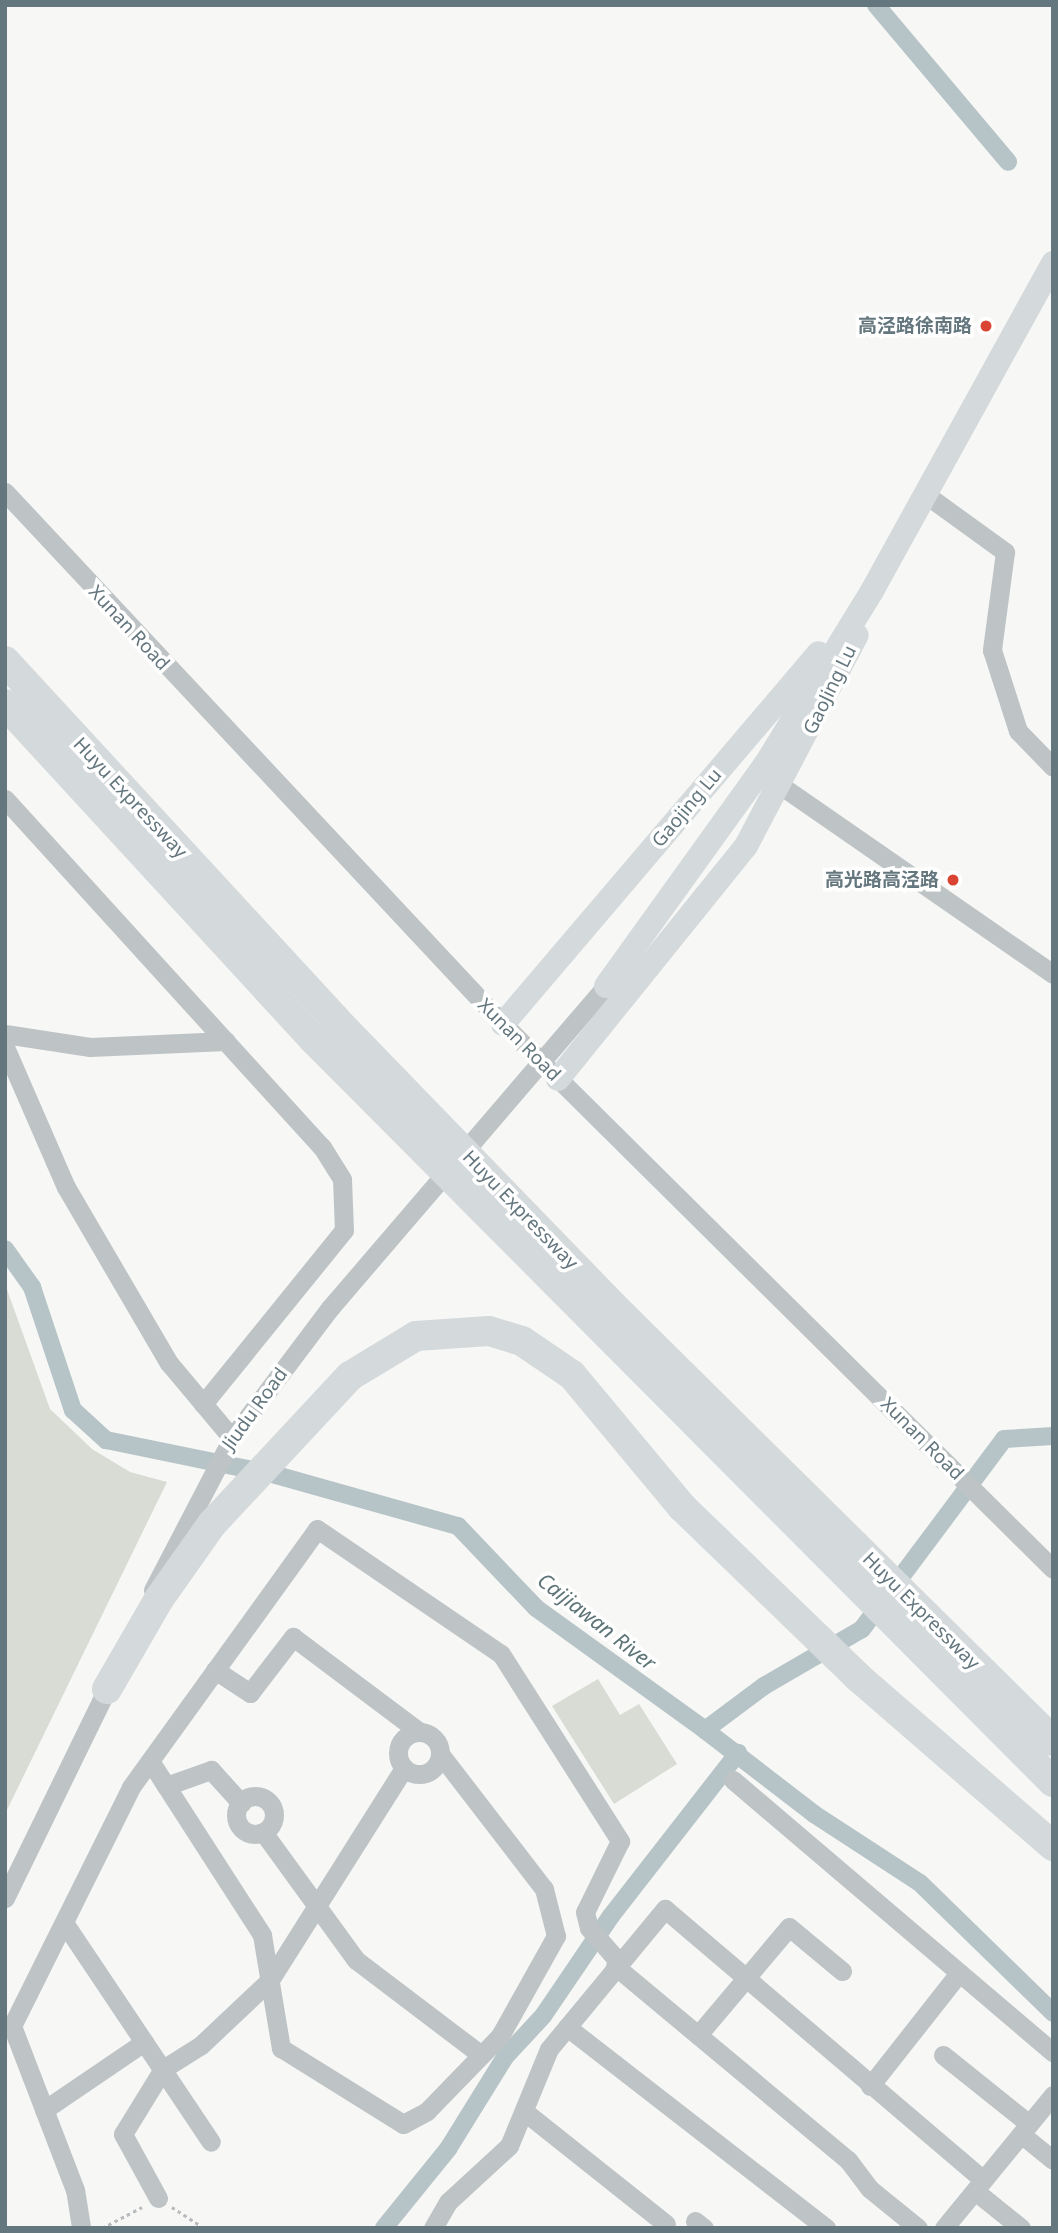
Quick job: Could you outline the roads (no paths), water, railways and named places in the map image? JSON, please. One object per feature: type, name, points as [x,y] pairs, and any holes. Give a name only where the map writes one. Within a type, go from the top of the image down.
[{"type":"highway","name":"Huyu Expressway","points":[[5,658],[117,783],[860,1572],[1053,1785]]},
{"type":"highway","name":"Huyu Expressway","points":[[5,704],[314,1040],[860,1572]]},
{"type":"highway","points":[[107,1689],[185,1560],[239,1494],[295,1433],[351,1376],[416,1336],[453,1329],[522,1341],[572,1375],[682,1507],[859,1678],[1053,1846]]},
{"type":"highway","name":"Huyu Expressway","points":[[913,1630],[1053,1741]]},
{"type":"main road","name":"Gaojing Lu","points":[[606,986],[765,765],[872,591],[1053,263]]},
{"type":"main road","name":"Gaojing Lu","points":[[503,1024],[872,591]]},
{"type":"main road","name":"GaoJing Lu","points":[[558,1079],[746,846],[847,664],[872,591]]},
{"type":"street","name":"Xunan Road","points":[[5,492],[503,1024],[1053,1569]]},
{"type":"street","points":[[925,494],[1005,552],[992,650],[1018,731],[1053,768]]},
{"type":"street","points":[[780,785],[1053,974]]},
{"type":"street","points":[[5,799],[322,1147],[342,1179],[347,1205],[344,1230],[203,1404]]},
{"type":"street","name":"Jiudu Road","points":[[5,1898],[192,1506],[232,1438],[330,1308],[606,986]]},
{"type":"street","points":[[5,1034],[90,1047],[226,1041]]},
{"type":"street","points":[[5,1047],[66,1187],[169,1363],[232,1438]]},
{"type":"street","points":[[92,2228],[81,2227],[75,2190],[12,2026],[150,1761],[317,1529],[501,1654],[620,1841],[585,1912],[589,1928],[617,1963],[698,2035],[848,2160],[870,2189],[918,2228]]},
{"type":"street","points":[[150,1761],[262,1935],[281,2048],[403,2124],[427,2110],[481,2055],[534,1984],[556,1936],[544,1889],[440,1754],[432,1735],[418,1731],[293,1637],[250,1693],[215,1670]]},
{"type":"street","points":[[158,2198],[123,2134],[163,2069],[201,2045],[270,1980],[404,1768],[400,1742],[418,1731]]},
{"type":"street","points":[[404,1768],[430,1771],[440,1754]]},
{"type":"street","points":[[166,1786],[211,1770],[241,1803],[241,1826],[262,1832],[314,1910],[356,1961],[481,2055]]},
{"type":"street","points":[[733,1780],[1053,2052]]},
{"type":"street","points":[[241,1803],[257,1796],[268,1801],[274,1818],[262,1832]]},
{"type":"street","points":[[440,2225],[461,2189],[496,2164],[524,2112],[536,2072],[568,2026],[617,1963],[665,1909],[870,2086],[1021,2228]]},
{"type":"street","points":[[65,1924],[211,2142]]},
{"type":"street","points":[[698,2035],[789,1927],[842,1971]]},
{"type":"street","points":[[870,2086],[960,1973]]},
{"type":"street","points":[[568,2026],[826,2228]]},
{"type":"street","points":[[44,2110],[144,2042]]},
{"type":"street","points":[[943,2055],[1025,2129],[1053,2160]]},
{"type":"street","points":[[944,2228],[1053,2095]]},
{"type":"street","points":[[524,2112],[666,2224]]},
{"type":"waterway","points":[[876,5],[1008,162]]},
{"type":"waterway","name":"Caijiawan River","points":[[5,1249],[32,1287],[73,1410],[106,1440],[276,1475],[458,1526],[536,1608],[705,1730],[764,1686],[862,1629],[1004,1439],[1053,1436]]},
{"type":"waterway","points":[[705,1730],[814,1814],[920,1883],[1053,2013]]},
{"type":"waterway","points":[[384,2228],[448,2149],[505,2057],[543,2016],[611,1916],[738,1753]]},
{"type":"place","name":"高泾路徐南路","points":[[986,326]]},
{"type":"place","name":"高光路高泾路","points":[[953,880]]}]
